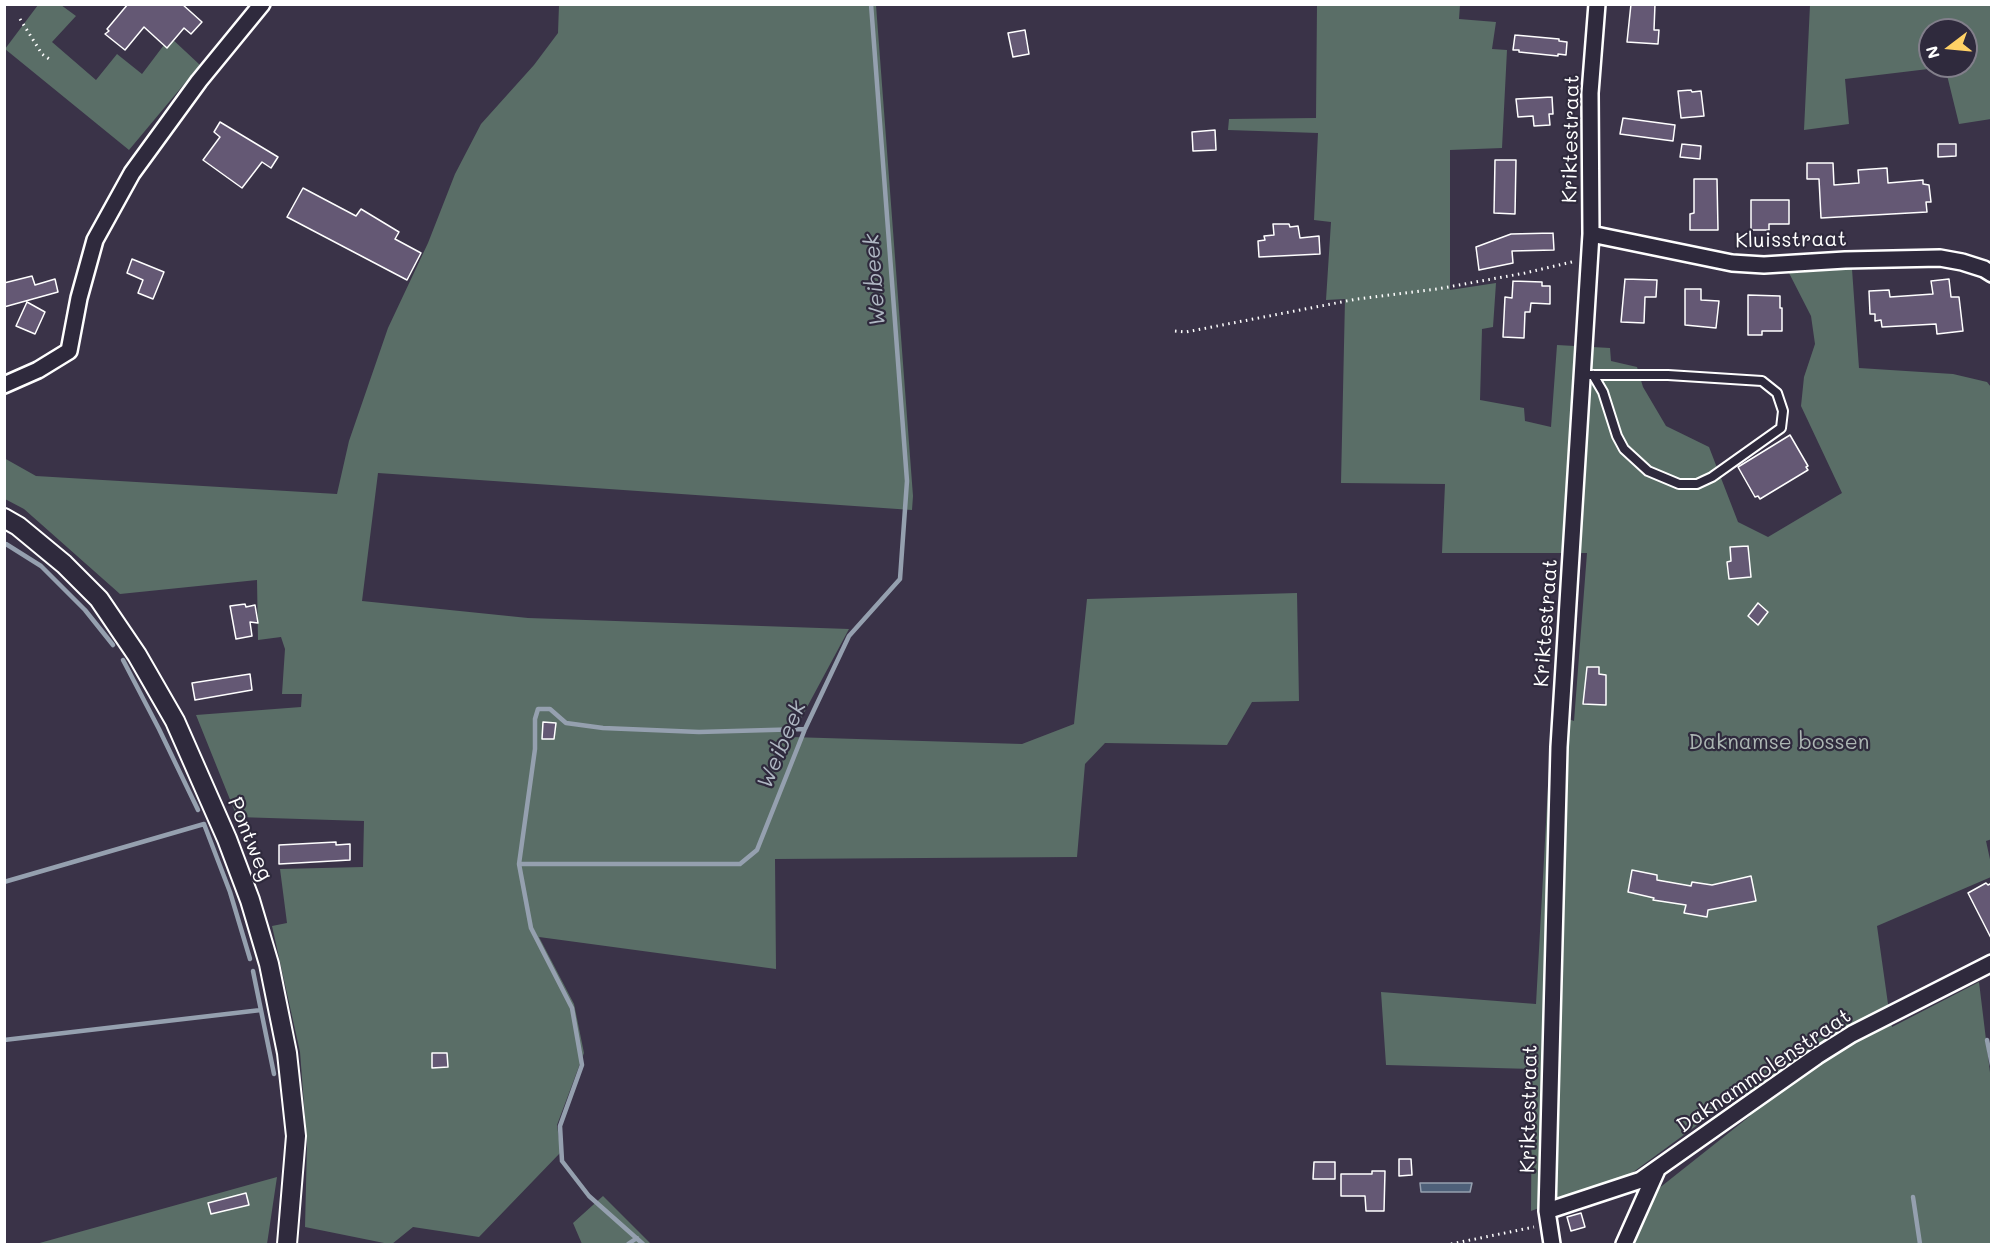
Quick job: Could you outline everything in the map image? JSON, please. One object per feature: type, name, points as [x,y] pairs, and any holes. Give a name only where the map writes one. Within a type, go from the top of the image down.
[{"type":"street","points":[[4,385],[38,370],[69,351],[79,298],[95,240],[132,173],[199,81],[262,4]]},
{"type":"street","name":"Kriktestraat","points":[[1552,1245],[1547,1211],[1559,747],[1588,375],[1591,234],[1590,93],[1596,4]]},
{"type":"street","name":"Kluisstraat","points":[[1591,234],[1732,263],[1764,265],[1940,258],[1962,262],[1992,274]]},
{"type":"street","name":"Pontweg","points":[[4,518],[18,526],[64,564],[99,599],[137,655],[175,721],[227,839],[250,900],[268,964],[287,1053],[296,1136],[287,1245]]},
{"type":"street","name":"Daknammolenstraat","points":[[1547,1211],[1641,1180],[1816,1056],[1852,1034],[1992,963]]},
{"type":"street","points":[[1624,1245],[1658,1168]]},
{"type":"lane","points":[[1588,375],[1668,375],[1762,381],[1777,393],[1783,411],[1781,428],[1712,477],[1697,484],[1679,484],[1648,471],[1624,449],[1617,436],[1603,392],[1588,375]]},
{"type":"path","points":[[20,19],[42,54],[52,61]]},
{"type":"path","points":[[1175,331],[1186,332],[1357,299],[1437,289],[1525,273],[1589,258]]},
{"type":"path","points":[[1451,1245],[1536,1227],[1547,1211]]},
{"type":"green space","points":[[38,5],[61,5],[76,16],[52,42],[96,80],[117,54],[142,74],[170,37],[200,65],[129,150],[5,49]]},
{"type":"green space","points":[[559,5],[876,5],[913,496],[912,510],[378,473],[362,601],[528,618],[849,629],[791,737],[1022,744],[1074,724],[1087,599],[1297,593],[1299,701],[1252,702],[1227,745],[1105,743],[1085,764],[1077,857],[775,859],[776,969],[539,937],[574,1004],[584,1053],[557,1125],[561,1152],[479,1237],[413,1227],[389,1244],[305,1227],[307,1144],[300,1052],[272,926],[287,923],[280,869],[363,867],[364,821],[237,817],[196,715],[301,707],[302,694],[282,694],[285,649],[281,637],[258,640],[257,580],[120,594],[24,509],[5,499],[4,458],[36,476],[337,494],[349,441],[388,328],[428,243],[455,174],[481,124],[534,65],[558,33]]},
{"type":"green space","name":"Daknamse bossen","points":[[1317,5],[1460,5],[1459,19],[1496,22],[1492,49],[1507,50],[1502,148],[1450,150],[1450,290],[1496,283],[1493,327],[1482,329],[1480,400],[1524,408],[1525,421],[1551,427],[1557,345],[1610,348],[1611,361],[1637,367],[1643,387],[1666,426],[1709,447],[1738,522],[1768,537],[1842,493],[1801,406],[1804,377],[1815,344],[1811,316],[1789,273],[1852,269],[1859,368],[1953,374],[1987,382],[1991,387],[1992,839],[1986,841],[1991,877],[1877,926],[1892,1027],[1979,982],[1992,1089],[1991,1244],[1629,1244],[1653,1193],[1750,1116],[1745,1090],[1632,1173],[1531,1211],[1532,1069],[1386,1065],[1381,992],[1536,1004],[1552,713],[1574,721],[1587,553],[1442,553],[1445,484],[1341,483],[1345,299],[1326,300],[1331,222],[1314,220],[1318,133],[1228,130],[1229,119],[1316,118]]},
{"type":"green space","points":[[1810,5],[1991,5],[1991,119],[1959,124],[1948,78],[1978,78],[1978,18],[1918,18],[1918,70],[1845,79],[1849,124],[1804,130]]},
{"type":"green space","points":[[277,1177],[267,1244],[36,1244]]},
{"type":"green space","points":[[603,1196],[651,1244],[582,1244],[573,1223]]},
{"type":"water","points":[[1420,1183],[1472,1183],[1470,1192],[1421,1192]]},
{"type":"building","points":[[128,4],[182,4],[202,22],[191,34],[184,28],[167,48],[144,27],[125,50],[105,34]]},
{"type":"building","points":[[1631,4],[1655,4],[1654,30],[1659,30],[1658,44],[1627,42]]},
{"type":"building","points":[[1025,30],[1029,54],[1013,57],[1008,33]]},
{"type":"building","points":[[1515,35],[1559,39],[1559,41],[1567,42],[1566,55],[1513,50]]},
{"type":"building","points":[[1691,90],[1692,92],[1701,91],[1704,116],[1681,118],[1678,91]]},
{"type":"building","points":[[1552,97],[1553,114],[1549,114],[1550,125],[1534,126],[1533,116],[1518,117],[1516,99]]},
{"type":"building","points":[[1623,118],[1675,125],[1673,141],[1620,134]]},
{"type":"building","points":[[220,122],[278,157],[271,168],[262,162],[242,188],[203,160],[220,137],[214,132]]},
{"type":"building","points":[[1215,130],[1216,150],[1193,151],[1192,132]]},
{"type":"building","points":[[1682,144],[1701,146],[1700,159],[1680,157]]},
{"type":"building","points":[[1938,144],[1956,144],[1956,156],[1938,157]]},
{"type":"building","points":[[1495,160],[1516,160],[1515,214],[1494,213]]},
{"type":"building","points":[[1807,163],[1833,163],[1834,185],[1859,183],[1858,170],[1887,168],[1888,183],[1923,180],[1923,184],[1929,185],[1931,202],[1926,202],[1927,212],[1821,218],[1819,179],[1807,179]]},
{"type":"building","points":[[1694,179],[1717,179],[1718,230],[1690,230],[1690,214],[1694,213]]},
{"type":"building","points":[[303,188],[356,216],[361,209],[399,232],[395,239],[421,253],[407,280],[287,217]]},
{"type":"building","points":[[1751,200],[1789,200],[1789,224],[1769,224],[1769,230],[1751,230]]},
{"type":"building","points":[[1273,224],[1298,226],[1300,238],[1319,236],[1320,254],[1259,257],[1258,241],[1265,240],[1264,236],[1274,235]]},
{"type":"building","points":[[1553,233],[1554,250],[1512,251],[1513,263],[1479,270],[1476,247],[1511,234]]},
{"type":"building","points":[[132,259],[164,272],[153,299],[138,293],[143,280],[127,273]]},
{"type":"building","points":[[32,276],[35,285],[55,279],[58,292],[4,307],[4,283]]},
{"type":"building","points":[[1625,279],[1657,280],[1656,297],[1645,297],[1644,323],[1621,322]]},
{"type":"building","points":[[1949,279],[1951,297],[1959,297],[1963,331],[1937,334],[1936,324],[1882,327],[1881,320],[1875,321],[1875,314],[1870,314],[1869,291],[1889,290],[1890,297],[1933,294],[1931,281]]},
{"type":"building","points":[[1513,281],[1542,282],[1542,286],[1550,286],[1550,304],[1531,303],[1530,312],[1525,312],[1524,338],[1503,337],[1505,297],[1512,298]]},
{"type":"building","points":[[1685,289],[1701,289],[1701,300],[1719,301],[1716,328],[1685,325]]},
{"type":"building","points":[[1748,295],[1780,296],[1782,331],[1762,331],[1762,335],[1748,335]]},
{"type":"building","points":[[27,302],[45,312],[35,334],[16,326]]},
{"type":"building","points":[[1790,435],[1808,466],[1806,467],[1808,470],[1760,499],[1758,496],[1755,497],[1738,467]]},
{"type":"building","points":[[1748,546],[1751,577],[1729,579],[1727,562],[1731,561],[1730,547]]},
{"type":"building","points":[[1758,603],[1768,612],[1758,625],[1748,616]]},
{"type":"building","points":[[245,604],[246,607],[255,605],[258,623],[250,622],[252,636],[236,639],[230,606]]},
{"type":"building","points":[[1587,667],[1599,667],[1599,674],[1606,675],[1606,705],[1583,704]]},
{"type":"building","points":[[250,674],[252,690],[195,700],[192,683]]},
{"type":"building","points":[[543,722],[556,723],[554,739],[542,739]]},
{"type":"building","points":[[336,842],[336,845],[350,844],[350,860],[279,864],[279,845]]},
{"type":"building","points":[[1632,870],[1657,875],[1657,880],[1691,886],[1692,882],[1712,885],[1751,876],[1756,901],[1708,910],[1707,917],[1684,913],[1686,905],[1653,900],[1654,898],[1628,892]]},
{"type":"building","points":[[1986,883],[1988,885],[1992,883],[1992,940],[1968,893]]},
{"type":"building","points":[[432,1053],[447,1053],[448,1067],[432,1068]]},
{"type":"building","points":[[1399,1159],[1411,1159],[1412,1175],[1399,1176]]},
{"type":"building","points":[[1314,1162],[1335,1162],[1335,1179],[1313,1179]]},
{"type":"building","points":[[1372,1171],[1385,1171],[1384,1211],[1366,1211],[1365,1196],[1341,1196],[1341,1174],[1372,1174]]},
{"type":"building","points":[[246,1193],[249,1205],[211,1214],[208,1203]]},
{"type":"building","points":[[1581,1213],[1585,1227],[1571,1231],[1567,1217]]},
{"type":"waterway","name":"Weibeek","points":[[643,1244],[589,1196],[562,1161],[560,1126],[582,1065],[572,1008],[531,928],[519,864],[740,864],[757,850],[805,729],[849,636],[900,579],[907,481],[871,4]]},
{"type":"waterway","points":[[6,544],[41,566],[85,610],[113,645]]},
{"type":"waterway","points":[[123,660],[198,810]]},
{"type":"waterway","points":[[519,864],[535,749],[535,719],[538,709],[550,709],[566,723],[603,728],[699,732],[805,729]]},
{"type":"waterway","points":[[4,882],[204,824],[230,892],[250,959]]},
{"type":"waterway","points":[[253,971],[274,1074]]},
{"type":"waterway","points":[[4,1040],[261,1010]]},
{"type":"waterway","points":[[1987,1040],[1992,1065]]},
{"type":"waterway","points":[[1913,1197],[1920,1244]]},
{"type":"waterway","points":[[628,1244],[637,1238]]}]
